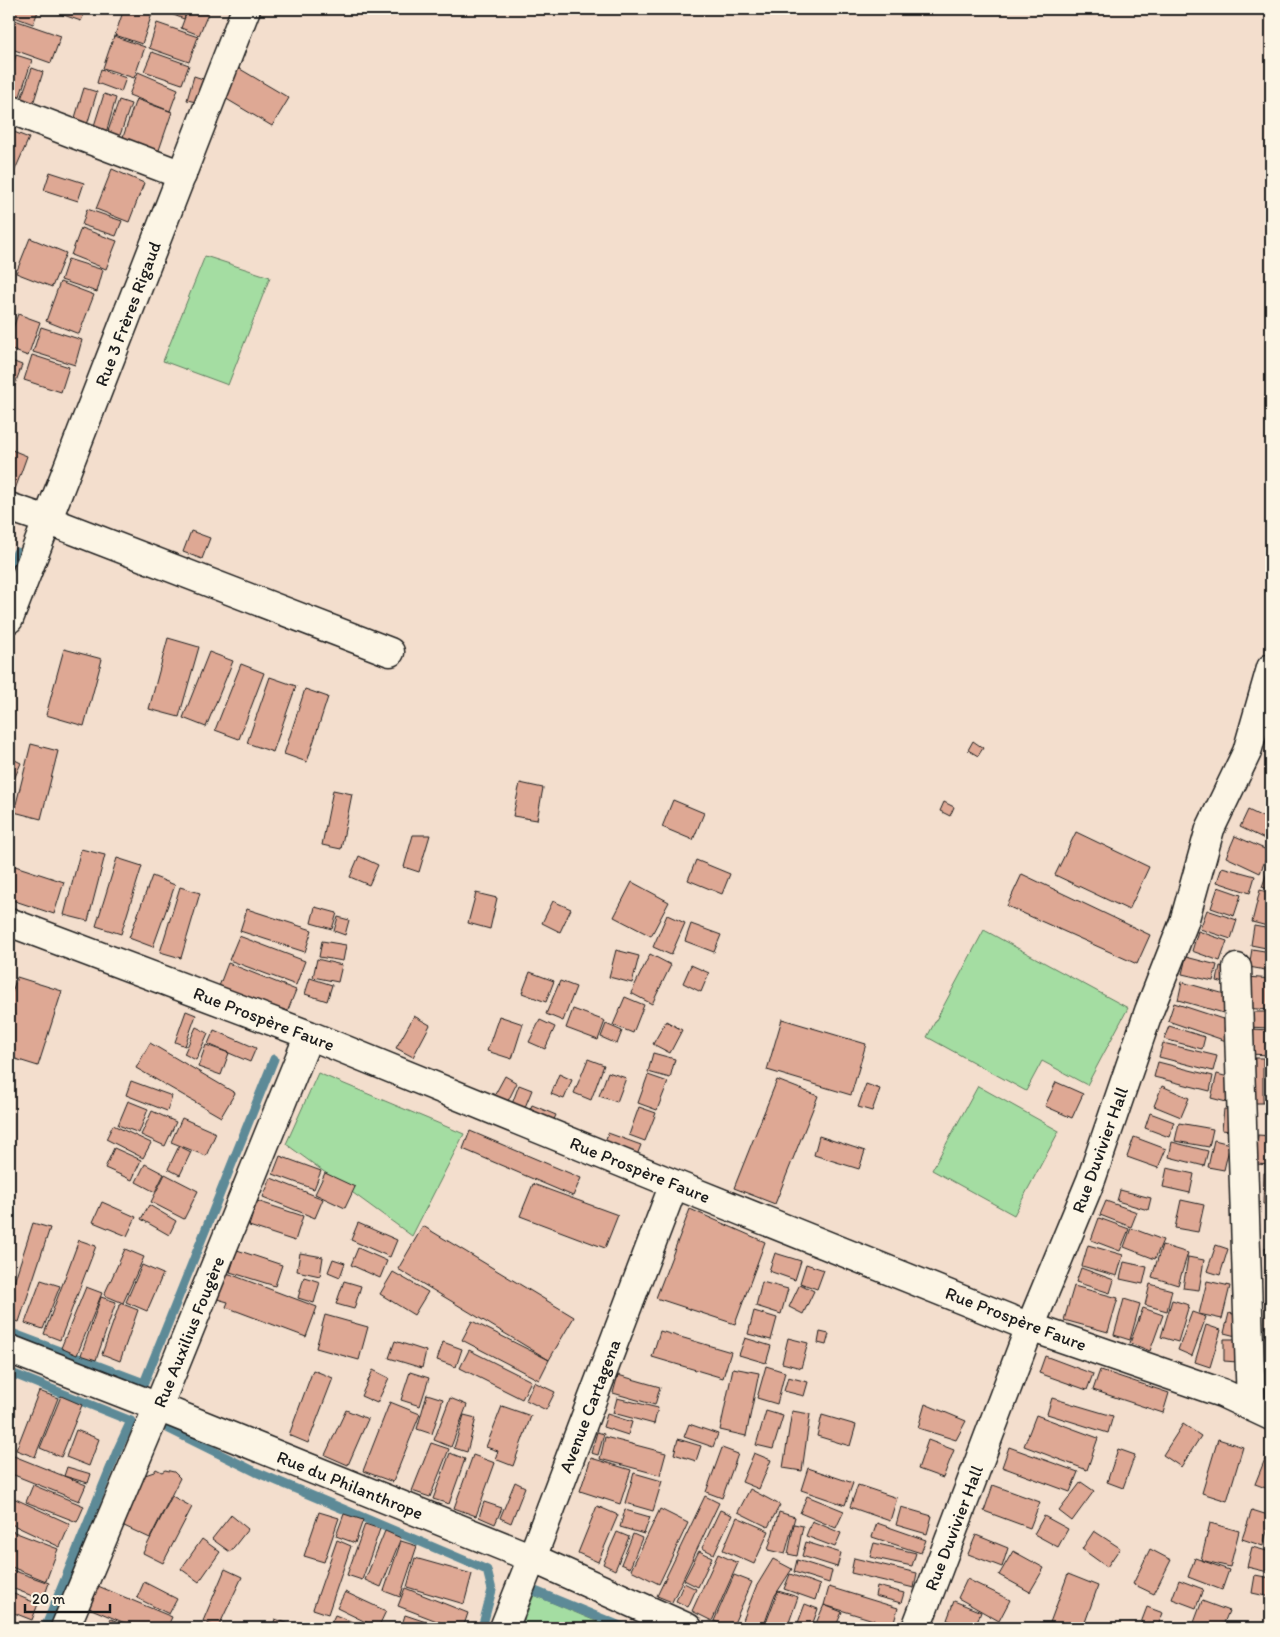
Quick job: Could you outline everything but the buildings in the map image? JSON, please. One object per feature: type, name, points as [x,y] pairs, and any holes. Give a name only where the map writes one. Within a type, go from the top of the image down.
[{"type":"street","name":"Rue 3 Frères Rigaud","points":[[9,619],[246,9]]},
{"type":"street","points":[[9,109],[182,175]]},
{"type":"street","points":[[9,507],[48,520],[390,652]]},
{"type":"street","name":"Rue Duvivier Hall","points":[[916,1628],[1030,1327],[1091,1180],[1149,1012],[1184,922],[1210,829],[1246,752],[1271,668]]},
{"type":"street","name":"Rue Prospère Faure","points":[[9,922],[309,1035],[1030,1327],[1222,1393],[1261,1411]]},
{"type":"street","points":[[1237,968],[1261,1411]]},
{"type":"street","name":"Rue Auxilius Fougère","points":[[65,1628],[158,1407],[309,1035]]},
{"type":"street","name":"Avenue Cartagena","points":[[504,1628],[674,1184]]},
{"type":"street","name":"Rue du Philanthrope","points":[[9,1349],[532,1558],[688,1628]]},
{"type":"green space","points":[[205,256],[270,277],[228,385],[163,361]]},
{"type":"green space","points":[[984,930],[1128,1008],[1087,1085],[1042,1061],[1026,1091],[927,1037]]},
{"type":"green space","points":[[318,1073],[464,1134],[412,1236],[286,1144]]},
{"type":"green space","points":[[978,1086],[1059,1131],[1014,1215],[932,1170]]},
{"type":"green space","points":[[534,1595],[612,1628],[521,1628]]},
{"type":"waterway","points":[[9,573],[17,552]]},
{"type":"waterway","points":[[9,1332],[144,1383],[274,1059]]},
{"type":"waterway","points":[[9,1372],[131,1421],[45,1628]]},
{"type":"waterway","points":[[169,1429],[256,1472],[487,1570],[492,1590],[482,1628]]},
{"type":"waterway","points":[[535,1591],[625,1628]]}]
